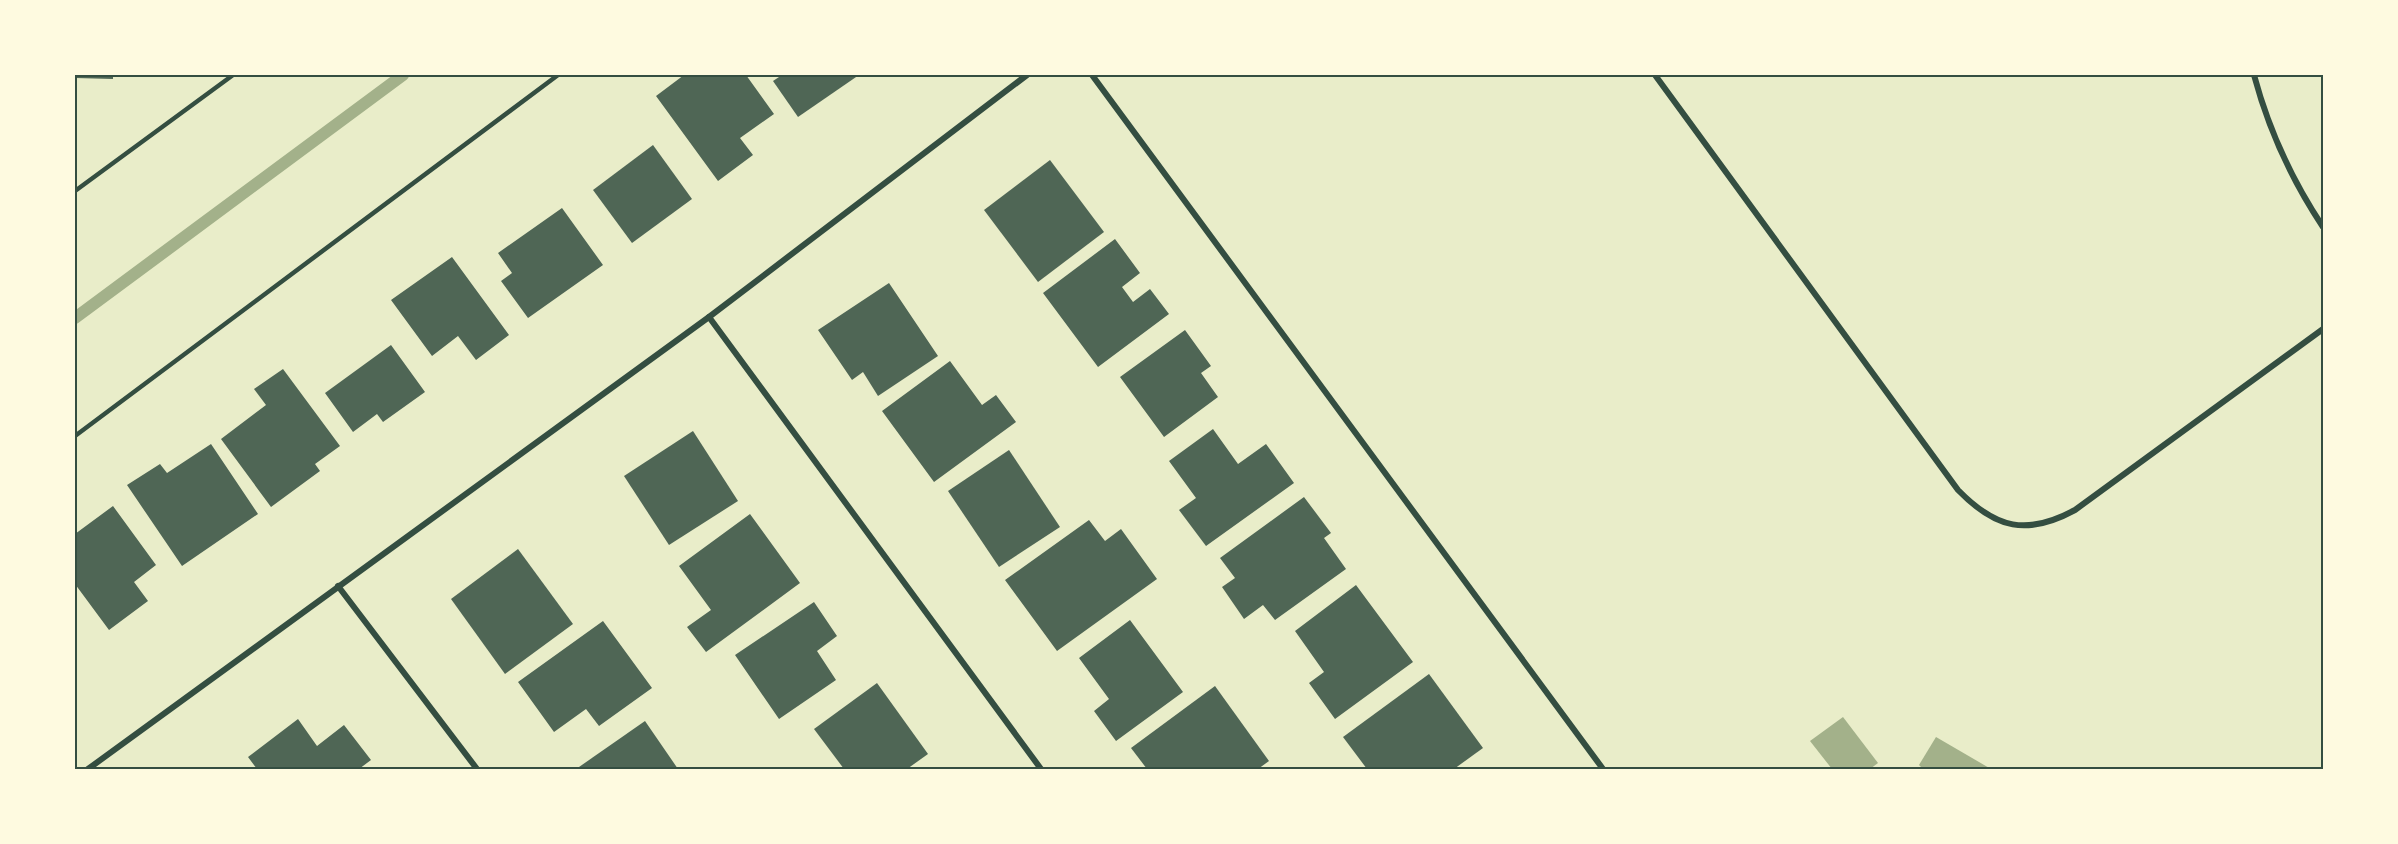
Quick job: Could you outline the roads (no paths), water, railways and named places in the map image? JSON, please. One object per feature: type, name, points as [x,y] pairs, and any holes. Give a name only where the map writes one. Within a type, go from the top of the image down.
[{"type":"street","points":[[88,769],[709,317],[1027,75]]},
{"type":"street","points":[[1092,75],[1603,769]]},
{"type":"street","points":[[1655,75],[1958,490],[1976,508],[1992,519],[2014,526],[2036,526],[2055,521],[2075,510],[2323,329]]},
{"type":"street","points":[[2254,75],[2266,119],[2302,195],[2323,227]]},
{"type":"street","points":[[709,317],[1041,769]]},
{"type":"street","points":[[338,586],[477,769]]},
{"type":"lane","points":[[75,191],[233,75]]},
{"type":"lane","points":[[75,436],[558,75]]},
{"type":"waterway","points":[[75,318],[403,75]]}]
